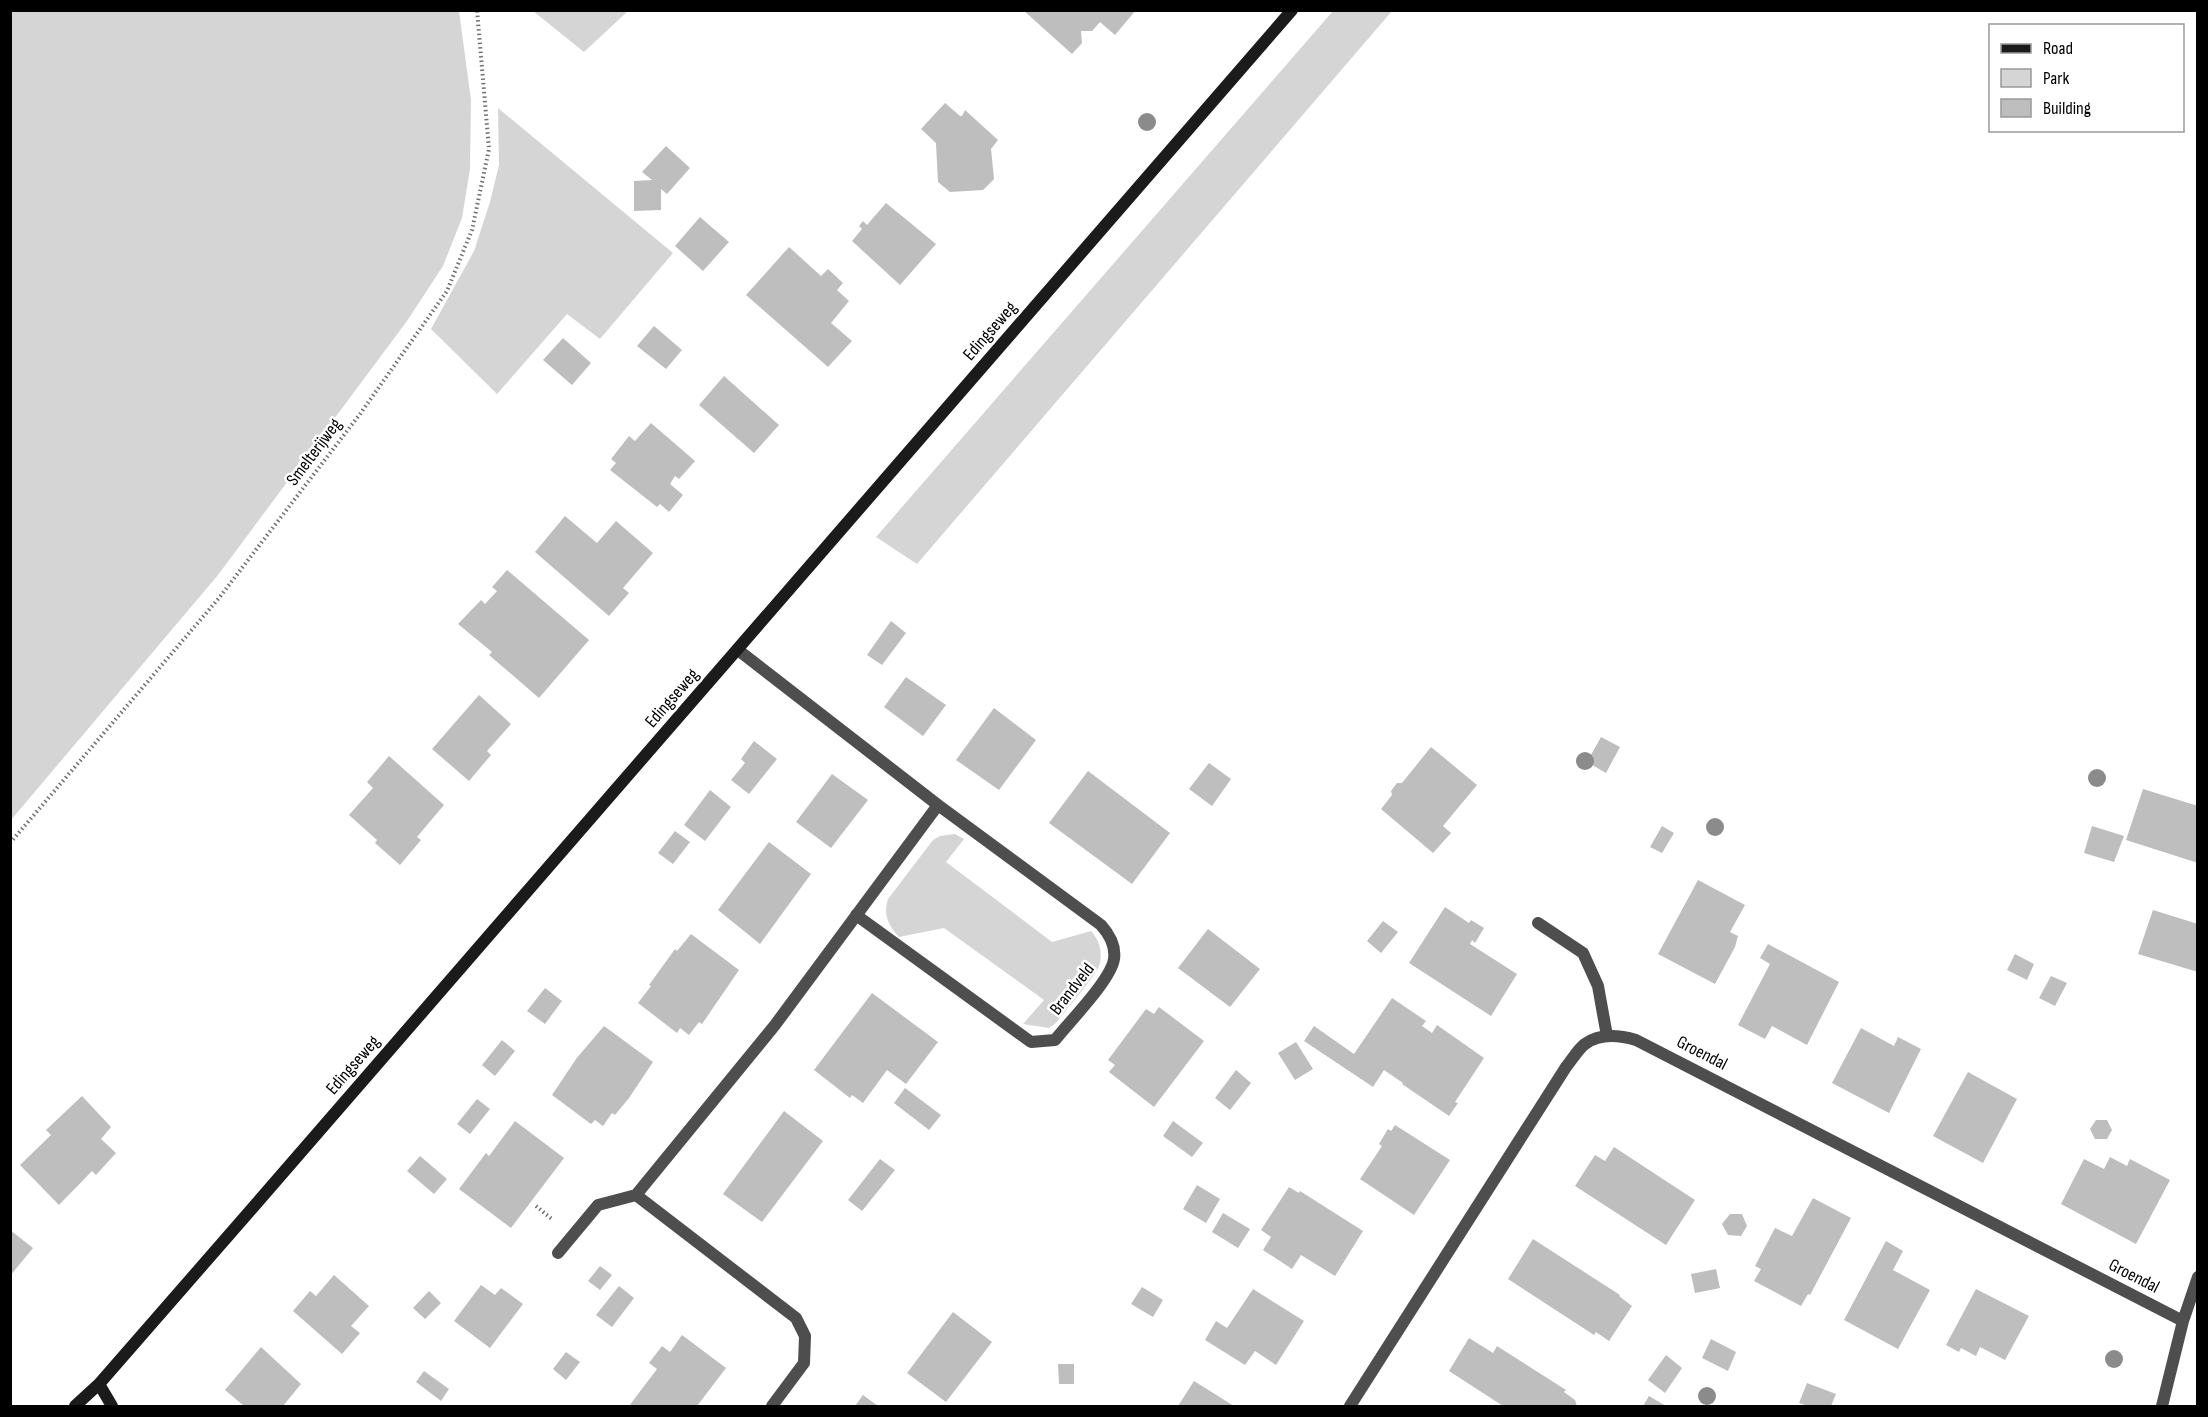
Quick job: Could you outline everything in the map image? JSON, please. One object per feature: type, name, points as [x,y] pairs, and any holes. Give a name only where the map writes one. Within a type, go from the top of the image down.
[{"type":"main road","name":"Edingseweg","points":[[75,1407],[99,1384],[1292,10]]},
{"type":"main road","points":[[99,1384],[112,1407]]},
{"type":"street","name":"Brandveld","points":[[738,650],[938,805],[1101,924],[1109,934],[1114,959],[1109,974],[1055,1040],[1031,1042],[856,915]]},
{"type":"street","points":[[558,1253],[598,1205],[636,1195],[775,1025],[938,805]]},
{"type":"street","points":[[1350,1407],[1566,1067],[1585,1044],[1607,1036],[1598,986],[1583,953],[1538,922]]},
{"type":"street","name":"Groendal","points":[[1607,1036],[1620,1035],[1636,1040],[2183,1321]]},
{"type":"street","points":[[636,1195],[796,1318],[806,1336],[804,1363],[772,1407]]},
{"type":"street","points":[[2162,1407],[2183,1321],[2198,1277]]},
{"type":"path","name":"Smelterijweg","points":[[10,843],[219,598],[360,414],[447,291],[472,230],[489,149],[477,10]]},
{"type":"green space","points":[[11,10],[459,11],[471,100],[470,169],[462,218],[443,266],[407,321],[218,575],[11,820]]},
{"type":"green space","points":[[533,11],[628,11],[584,52]]},
{"type":"green space","points":[[1333,11],[1392,11],[917,564],[876,537]]},
{"type":"green space","points":[[498,108],[673,253],[600,339],[567,314],[497,394],[431,329],[474,251],[490,202],[499,165]]},
{"type":"green space","points":[[955,834],[964,839],[946,862],[1052,942],[1091,931],[1097,939],[1101,952],[1099,966],[1056,1023],[1049,1028],[1023,1024],[1044,1000],[944,928],[899,937],[889,924],[886,914],[888,899],[933,840],[940,836]]},
{"type":"building","points":[[1023,10],[1136,10],[1115,35],[1100,22],[1092,31],[1081,31],[1082,43],[1072,54]]},
{"type":"building","points":[[945,103],[960,116],[965,110],[998,140],[991,149],[994,179],[983,190],[950,192],[938,182],[936,143],[921,129]]},
{"type":"building","points":[[666,146],[690,168],[667,194],[661,189],[661,210],[634,211],[634,181],[652,180],[642,172]]},
{"type":"building","points":[[886,203],[936,244],[900,285],[852,241],[862,229],[859,226],[863,221],[867,225]]},
{"type":"building","points":[[700,217],[729,242],[703,271],[675,246]]},
{"type":"building","points":[[789,247],[821,276],[828,269],[843,283],[837,290],[849,301],[831,323],[852,341],[828,367],[746,295]]},
{"type":"building","points":[[654,326],[682,350],[666,369],[637,346]]},
{"type":"building","points":[[563,338],[591,363],[572,385],[543,360]]},
{"type":"building","points":[[724,376],[779,425],[754,453],[699,405]]},
{"type":"building","points":[[651,423],[695,461],[679,479],[675,476],[670,484],[683,495],[669,512],[660,504],[657,507],[610,470],[616,463],[611,459],[629,436],[635,441]]},
{"type":"building","points":[[565,516],[597,543],[616,521],[653,553],[623,588],[629,593],[609,616],[535,552]]},
{"type":"building","points":[[507,570],[589,640],[539,698],[489,655],[492,652],[458,624],[481,600],[485,604],[497,591],[492,587]]},
{"type":"building","points":[[891,621],[906,633],[882,665],[867,655]]},
{"type":"building","points":[[906,677],[946,705],[923,736],[884,707]]},
{"type":"building","points":[[479,695],[511,724],[487,751],[491,755],[469,781],[432,749]]},
{"type":"building","points":[[994,708],[1036,740],[999,790],[956,760]]},
{"type":"building","points":[[1601,737],[1620,747],[1606,773],[1587,762]]},
{"type":"building","points":[[754,741],[777,759],[749,794],[731,780],[745,763],[741,759]]},
{"type":"building","points":[[1431,747],[1477,785],[1443,826],[1451,833],[1433,853],[1381,809],[1392,795],[1391,791],[1397,783],[1402,783]]},
{"type":"building","points":[[389,756],[444,805],[417,837],[421,840],[400,865],[349,815],[373,788],[367,782]]},
{"type":"building","points":[[1209,763],[1231,779],[1212,806],[1189,789]]},
{"type":"building","points":[[1088,771],[1170,833],[1132,884],[1049,823]]},
{"type":"building","points":[[832,774],[868,800],[831,848],[796,822]]},
{"type":"building","points":[[2143,789],[2198,806],[2198,863],[2126,840]]},
{"type":"building","points":[[710,790],[731,807],[705,841],[684,825]]},
{"type":"building","points":[[1662,826],[1674,833],[1662,853],[1650,847]]},
{"type":"building","points":[[2092,826],[2124,836],[2114,862],[2084,853]]},
{"type":"building","points":[[675,831],[690,842],[673,864],[658,853]]},
{"type":"building","points":[[769,842],[811,874],[760,944],[718,910]]},
{"type":"building","points":[[1698,880],[1745,905],[1730,932],[1738,936],[1735,947],[1715,984],[1658,954]]},
{"type":"building","points":[[1445,907],[1469,923],[1471,920],[1484,928],[1475,943],[1472,940],[1470,944],[1517,974],[1491,1016],[1409,963]]},
{"type":"building","points":[[2153,910],[2198,924],[2198,972],[2138,954]]},
{"type":"building","points":[[1383,921],[1398,932],[1381,953],[1367,941]]},
{"type":"building","points":[[1208,929],[1260,969],[1230,1007],[1178,968]]},
{"type":"building","points":[[691,934],[739,970],[702,1024],[699,1022],[689,1035],[680,1028],[677,1033],[638,1003],[675,949],[677,951]]},
{"type":"building","points":[[1768,944],[1839,982],[1807,1045],[1772,1026],[1765,1039],[1738,1025],[1770,964],[1760,958]]},
{"type":"building","points":[[2015,954],[2034,964],[2027,980],[2007,970]]},
{"type":"building","points":[[2051,976],[2067,983],[2055,1006],[2039,998]]},
{"type":"building","points":[[545,988],[562,1001],[545,1024],[527,1011]]},
{"type":"building","points":[[872,993],[938,1042],[906,1084],[887,1070],[863,1103],[852,1095],[850,1098],[814,1070]]},
{"type":"building","points":[[1392,998],[1426,1021],[1422,1026],[1432,1033],[1437,1025],[1484,1058],[1455,1102],[1458,1103],[1449,1116],[1384,1070],[1373,1087],[1304,1041],[1314,1026],[1354,1054]]},
{"type":"building","points":[[1159,1007],[1204,1041],[1154,1107],[1109,1072],[1115,1065],[1108,1060],[1146,1009],[1154,1014]]},
{"type":"building","points":[[604,1026],[653,1062],[629,1098],[615,1115],[612,1113],[603,1126],[595,1120],[591,1124],[552,1095],[576,1059]]},
{"type":"building","points":[[1861,1028],[1894,1046],[1898,1037],[1921,1049],[1889,1113],[1832,1083]]},
{"type":"building","points":[[502,1040],[515,1051],[495,1076],[482,1065]]},
{"type":"building","points":[[1296,1042],[1313,1069],[1295,1080],[1278,1053]]},
{"type":"building","points":[[1236,1070],[1251,1083],[1230,1110],[1215,1098]]},
{"type":"building","points":[[1968,1072],[2017,1099],[1983,1163],[1933,1136]]},
{"type":"building","points":[[905,1088],[941,1115],[929,1130],[894,1103]]},
{"type":"building","points":[[82,1096],[111,1127],[101,1139],[116,1153],[96,1175],[92,1171],[59,1205],[20,1165],[51,1135],[46,1130]]},
{"type":"building","points":[[477,1099],[490,1109],[470,1134],[457,1124]]},
{"type":"building","points":[[784,1111],[823,1141],[762,1222],[723,1194]]},
{"type":"building","points":[[2096,1120],[2107,1120],[2112,1130],[2107,1139],[2095,1139],[2090,1129]]},
{"type":"building","points":[[515,1121],[564,1158],[511,1228],[459,1189],[486,1153],[489,1156]]},
{"type":"building","points":[[1173,1121],[1203,1143],[1192,1157],[1163,1136]]},
{"type":"building","points":[[1395,1125],[1450,1160],[1414,1215],[1360,1179],[1382,1146],[1379,1144],[1388,1129],[1391,1131]]},
{"type":"building","points":[[1614,1147],[1695,1200],[1666,1245],[1575,1186],[1595,1155],[1605,1161]]},
{"type":"building","points":[[420,1156],[447,1179],[434,1194],[407,1171]]},
{"type":"building","points":[[2110,1157],[2127,1166],[2130,1159],[2170,1180],[2136,1244],[2061,1204],[2084,1159],[2104,1169]]},
{"type":"building","points":[[880,1159],[895,1170],[862,1211],[848,1200]]},
{"type":"building","points":[[1197,1185],[1220,1199],[1206,1223],[1183,1209]]},
{"type":"building","points":[[1289,1187],[1299,1193],[1300,1191],[1363,1231],[1335,1276],[1301,1255],[1292,1269],[1263,1250],[1271,1237],[1261,1230]]},
{"type":"building","points":[[1813,1198],[1851,1218],[1810,1295],[1808,1294],[1801,1306],[1754,1281],[1761,1269],[1755,1266],[1775,1228],[1792,1236]]},
{"type":"building","points":[[1223,1213],[1250,1229],[1238,1248],[1212,1232]]},
{"type":"building","points":[[1730,1214],[1742,1214],[1747,1226],[1741,1236],[1728,1235],[1722,1224]]},
{"type":"building","points":[[10,1230],[33,1248],[10,1276]]},
{"type":"building","points":[[1533,1239],[1620,1295],[1632,1306],[1609,1341],[1596,1332],[1594,1335],[1508,1279]]},
{"type":"building","points":[[1886,1241],[1903,1251],[1893,1270],[1930,1290],[1898,1349],[1844,1320]]},
{"type":"building","points":[[600,1266],[612,1275],[600,1290],[588,1281]]},
{"type":"building","points":[[1716,1269],[1720,1288],[1695,1293],[1691,1274]]},
{"type":"building","points":[[334,1275],[369,1306],[351,1326],[360,1333],[342,1354],[293,1311],[310,1291],[316,1296]]},
{"type":"building","points":[[481,1285],[495,1295],[501,1288],[523,1304],[490,1348],[454,1321]]},
{"type":"building","points":[[619,1286],[634,1298],[612,1327],[596,1315]]},
{"type":"building","points":[[1142,1287],[1163,1300],[1153,1317],[1131,1304]]},
{"type":"building","points":[[1253,1289],[1304,1321],[1276,1365],[1255,1351],[1245,1365],[1205,1340],[1216,1321],[1227,1328]]},
{"type":"building","points":[[1976,1289],[2029,1316],[2005,1360],[1980,1347],[1976,1356],[1961,1348],[1959,1352],[1946,1345]]},
{"type":"building","points":[[429,1291],[441,1303],[425,1319],[413,1308]]},
{"type":"building","points":[[953,1312],[992,1342],[946,1402],[907,1373]]},
{"type":"building","points":[[682,1335],[726,1368],[697,1406],[629,1406],[657,1369],[649,1363],[662,1346],[670,1352]]},
{"type":"building","points":[[1469,1338],[1493,1353],[1497,1346],[1566,1390],[1564,1392],[1575,1400],[1577,1406],[1503,1406],[1449,1371]]},
{"type":"building","points":[[1711,1339],[1736,1352],[1728,1371],[1702,1358]]},
{"type":"building","points":[[261,1347],[301,1384],[283,1406],[244,1406],[225,1390]]},
{"type":"building","points":[[566,1352],[580,1362],[566,1380],[553,1369]]},
{"type":"building","points":[[1666,1355],[1682,1368],[1665,1393],[1648,1380]]},
{"type":"building","points":[[1058,1364],[1074,1364],[1074,1384],[1059,1384]]},
{"type":"building","points":[[424,1371],[449,1389],[441,1401],[416,1382]]},
{"type":"building","points":[[1194,1381],[1234,1406],[1178,1406]]},
{"type":"building","points":[[1807,1383],[1836,1394],[1831,1406],[1808,1406],[1799,1403]]},
{"type":"building","points":[[863,1395],[878,1406],[855,1406]]},
{"type":"building","points":[[1649,1396],[1666,1406],[1643,1406]]}]
